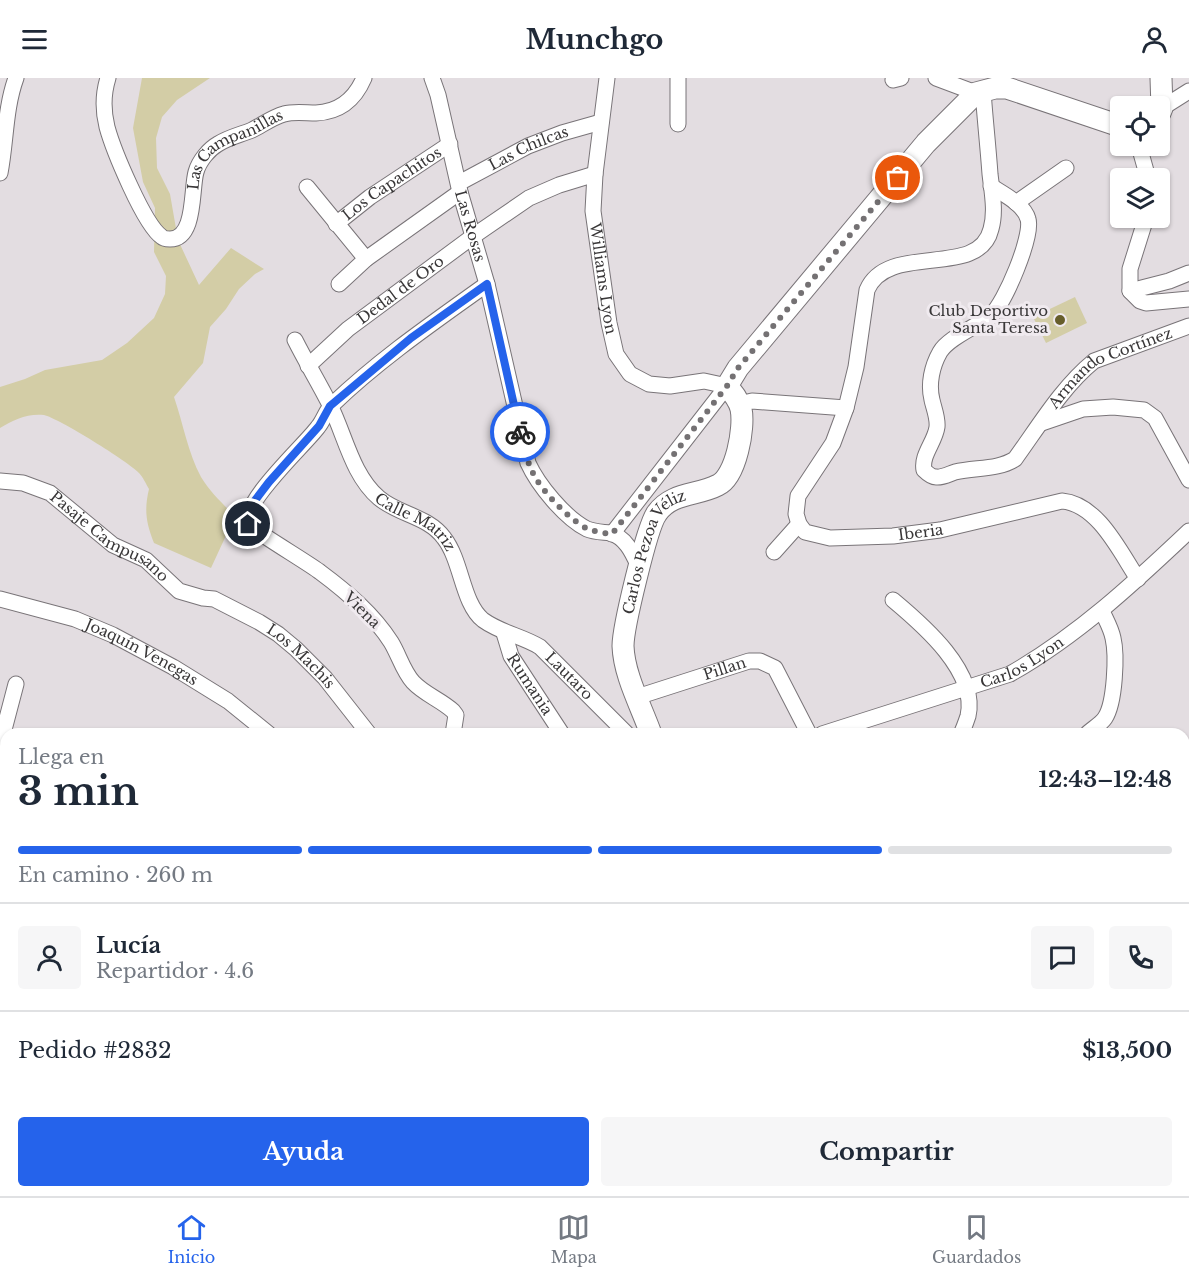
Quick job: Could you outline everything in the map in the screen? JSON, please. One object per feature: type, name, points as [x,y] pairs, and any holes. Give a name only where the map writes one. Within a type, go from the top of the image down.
[{"type":"main road","points":[[1161,78],[1161,96]]},
{"type":"main road","points":[[739,404],[727,386],[738,368],[926,143],[979,92],[1007,88],[1110,123]]},
{"type":"main road","name":"Carlos Pezoa Véliz","points":[[649,728],[626,664],[623,645],[649,527],[665,504],[676,497],[718,485],[731,473],[742,423],[739,404]]},
{"type":"street","points":[[0,172],[6,146],[11,92],[16,78]]},
{"type":"street","name":"Las Campanillas","points":[[108,78],[104,106],[107,128],[133,192],[156,232],[162,238],[168,239],[176,239],[182,234],[190,219],[196,172],[208,151],[233,136],[250,131],[281,114],[318,113],[346,105],[364,78]]},
{"type":"street","name":"Las Rosas","points":[[432,78],[472,237],[487,284],[528,463],[548,494],[586,528],[621,538],[639,567]]},
{"type":"street","name":"Williams Lyon","points":[[607,78],[595,174],[594,221],[616,354],[630,374],[649,384],[670,386],[704,381],[727,386]]},
{"type":"street","points":[[678,78],[678,124]]},
{"type":"street","points":[[774,552],[799,524],[796,514],[798,496],[833,443],[846,408],[856,367],[867,290],[870,284],[886,269],[900,264],[963,255],[980,247],[989,237],[993,215],[991,186],[979,92],[936,78]]},
{"type":"street","points":[[1170,105],[1189,91]]},
{"type":"street","name":"Las Chilcas","points":[[339,284],[366,259],[460,188],[528,146],[601,122]]},
{"type":"street","name":"Los Capachitos","points":[[336,224],[370,197],[450,144]]},
{"type":"street","points":[[991,186],[1016,203],[1066,168]]},
{"type":"street","name":"Dedal de Oro","points":[[308,366],[348,329],[472,237],[529,198],[559,185],[595,174]]},
{"type":"street","points":[[307,187],[366,259]]},
{"type":"street","name":"Armando Cortínez","points":[[1016,203],[1028,219],[1028,235],[1000,304],[981,323],[944,347],[933,370],[930,392],[937,425],[924,463],[924,470],[935,477],[940,477],[967,469],[1009,463],[1016,459],[1083,370],[1094,362],[1189,326]]},
{"type":"street","points":[[1143,228],[1130,269],[1130,291],[1140,301],[1146,303],[1189,299]]},
{"type":"street","points":[[1130,291],[1169,281],[1189,273]]},
{"type":"street","points":[[295,340],[330,406],[411,338],[487,284]]},
{"type":"street","points":[[612,534],[727,386]]},
{"type":"street","points":[[739,404],[752,401],[846,408]]},
{"type":"street","name":"Viena","points":[[330,406],[319,426],[253,503],[248,524],[320,572],[356,602],[378,624],[412,681],[423,691],[449,707],[456,715],[454,728]]},
{"type":"street","name":"Calle Matriz","points":[[330,406],[360,474],[369,487],[379,498],[436,528],[446,539],[453,553],[474,610],[482,619],[504,633]]},
{"type":"street","points":[[1042,423],[1083,409],[1113,407],[1144,410],[1155,418],[1189,480]]},
{"type":"street","name":"Pasaje Campusano","points":[[0,481],[23,483],[50,493],[113,545],[146,560],[179,591],[202,598],[214,598]]},
{"type":"street","name":"Iberia","points":[[799,524],[805,532],[830,538],[892,536],[940,530],[1062,501],[1072,502],[1082,507],[1100,523],[1138,579]]},
{"type":"street","name":"Carlos Lyon","points":[[841,728],[1010,674],[1030,663],[1102,611],[1189,531]]},
{"type":"street","name":"Los Machis","points":[[214,598],[259,622],[296,649],[325,678],[364,728]]},
{"type":"street","name":"Joaquín Venegas","points":[[0,599],[75,618],[113,635],[173,667],[228,701],[262,728]]},
{"type":"street","points":[[893,600],[938,643],[962,672],[969,714],[964,728]]},
{"type":"street","points":[[1093,728],[1105,718],[1113,685],[1116,654],[1113,635],[1102,611]]},
{"type":"street","name":"Rumania","points":[[504,633],[511,656],[558,728]]},
{"type":"street","name":"Lautaro","points":[[504,633],[527,639],[540,648],[621,728]]},
{"type":"street","name":"Pillan","points":[[637,697],[749,661],[760,661],[775,668],[806,728]]},
{"type":"street","points":[[5,728],[16,684]]},
{"type":"shaded area","points":[[142,78],[210,78],[177,100],[162,117],[156,138],[157,168],[170,194],[178,240],[199,285],[231,248],[264,269],[239,289],[210,327],[203,363],[174,397],[196,468],[213,493],[235,516],[211,568],[154,543],[147,516],[149,489],[133,467],[63,424],[44,415],[21,418],[0,428],[0,387],[45,370],[102,360],[127,343],[154,318],[165,294],[166,276],[154,252],[155,208],[143,182],[133,128]]},
{"type":"shaded area","name":"Club Deportivo Santa Teresa","points":[[1075,297],[1087,323],[1046,343],[1033,317]]},
{"type":"way so far","points":[[520,432],[528,463],[548,494],[586,528],[595,532],[612,534],[727,386],[738,368],[898,178]]},
{"type":"place","name":"Club Deportivo Santa Teresa","points":[[1060,320]]},
{"type":"route","points":[[248,524],[253,503],[319,426],[330,406],[411,338],[487,284],[520,432]]}]
